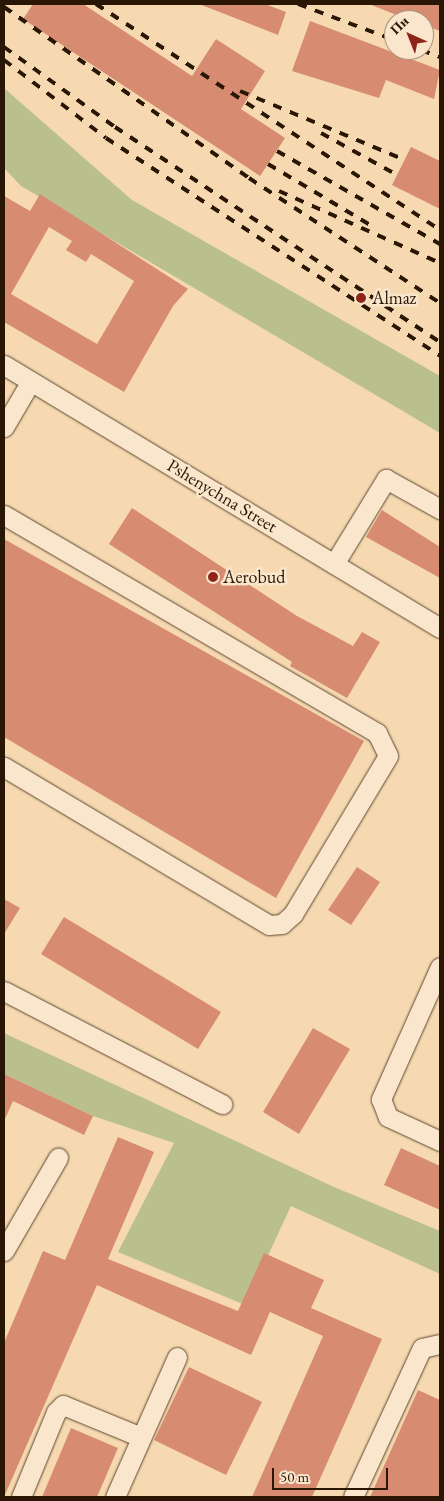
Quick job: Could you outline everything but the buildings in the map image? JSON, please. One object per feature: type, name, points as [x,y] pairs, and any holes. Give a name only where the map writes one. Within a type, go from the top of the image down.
[{"type":"street","name":"Pshenychna Street","points":[[4,365],[440,628]]},
{"type":"street","points":[[4,427],[31,381]]},
{"type":"street","points":[[334,564],[386,479],[440,509]]},
{"type":"street","points":[[4,515],[377,733],[388,756],[293,914],[282,924],[269,925],[4,767]]},
{"type":"street","points":[[440,967],[381,1099],[388,1117],[440,1141]]},
{"type":"street","points":[[4,991],[222,1104]]},
{"type":"street","points":[[4,1251],[58,1158]]},
{"type":"street","points":[[353,1497],[422,1348],[440,1344]]},
{"type":"street","points":[[115,1497],[177,1357]]},
{"type":"street","points":[[21,1497],[56,1412],[63,1405],[141,1437]]},
{"type":"green space","points":[[4,88],[132,200],[440,376],[440,433],[21,186],[4,168]]},
{"type":"green space","points":[[4,1033],[334,1187],[440,1231],[440,1274],[291,1206],[245,1305],[118,1252],[174,1143],[93,1116],[4,1074]]},
{"type":"railway","points":[[96,4],[440,230]]},
{"type":"railway","points":[[298,4],[384,36]]},
{"type":"railway","points":[[4,7],[249,178],[440,303]]},
{"type":"railway","points":[[4,47],[115,127],[440,342]]},
{"type":"railway","points":[[434,55],[440,57]]},
{"type":"railway","points":[[4,60],[106,138],[440,356]]},
{"type":"railway","points":[[240,91],[405,160]]},
{"type":"railway","points":[[321,133],[397,175]]},
{"type":"railway","points":[[277,151],[440,244]]},
{"type":"railway","points":[[268,164],[372,226]]},
{"type":"railway","points":[[279,191],[440,263]]},
{"type":"place","name":"Almaz","points":[[361,298]]},
{"type":"place","name":"Aerobud","points":[[213,577]]}]
